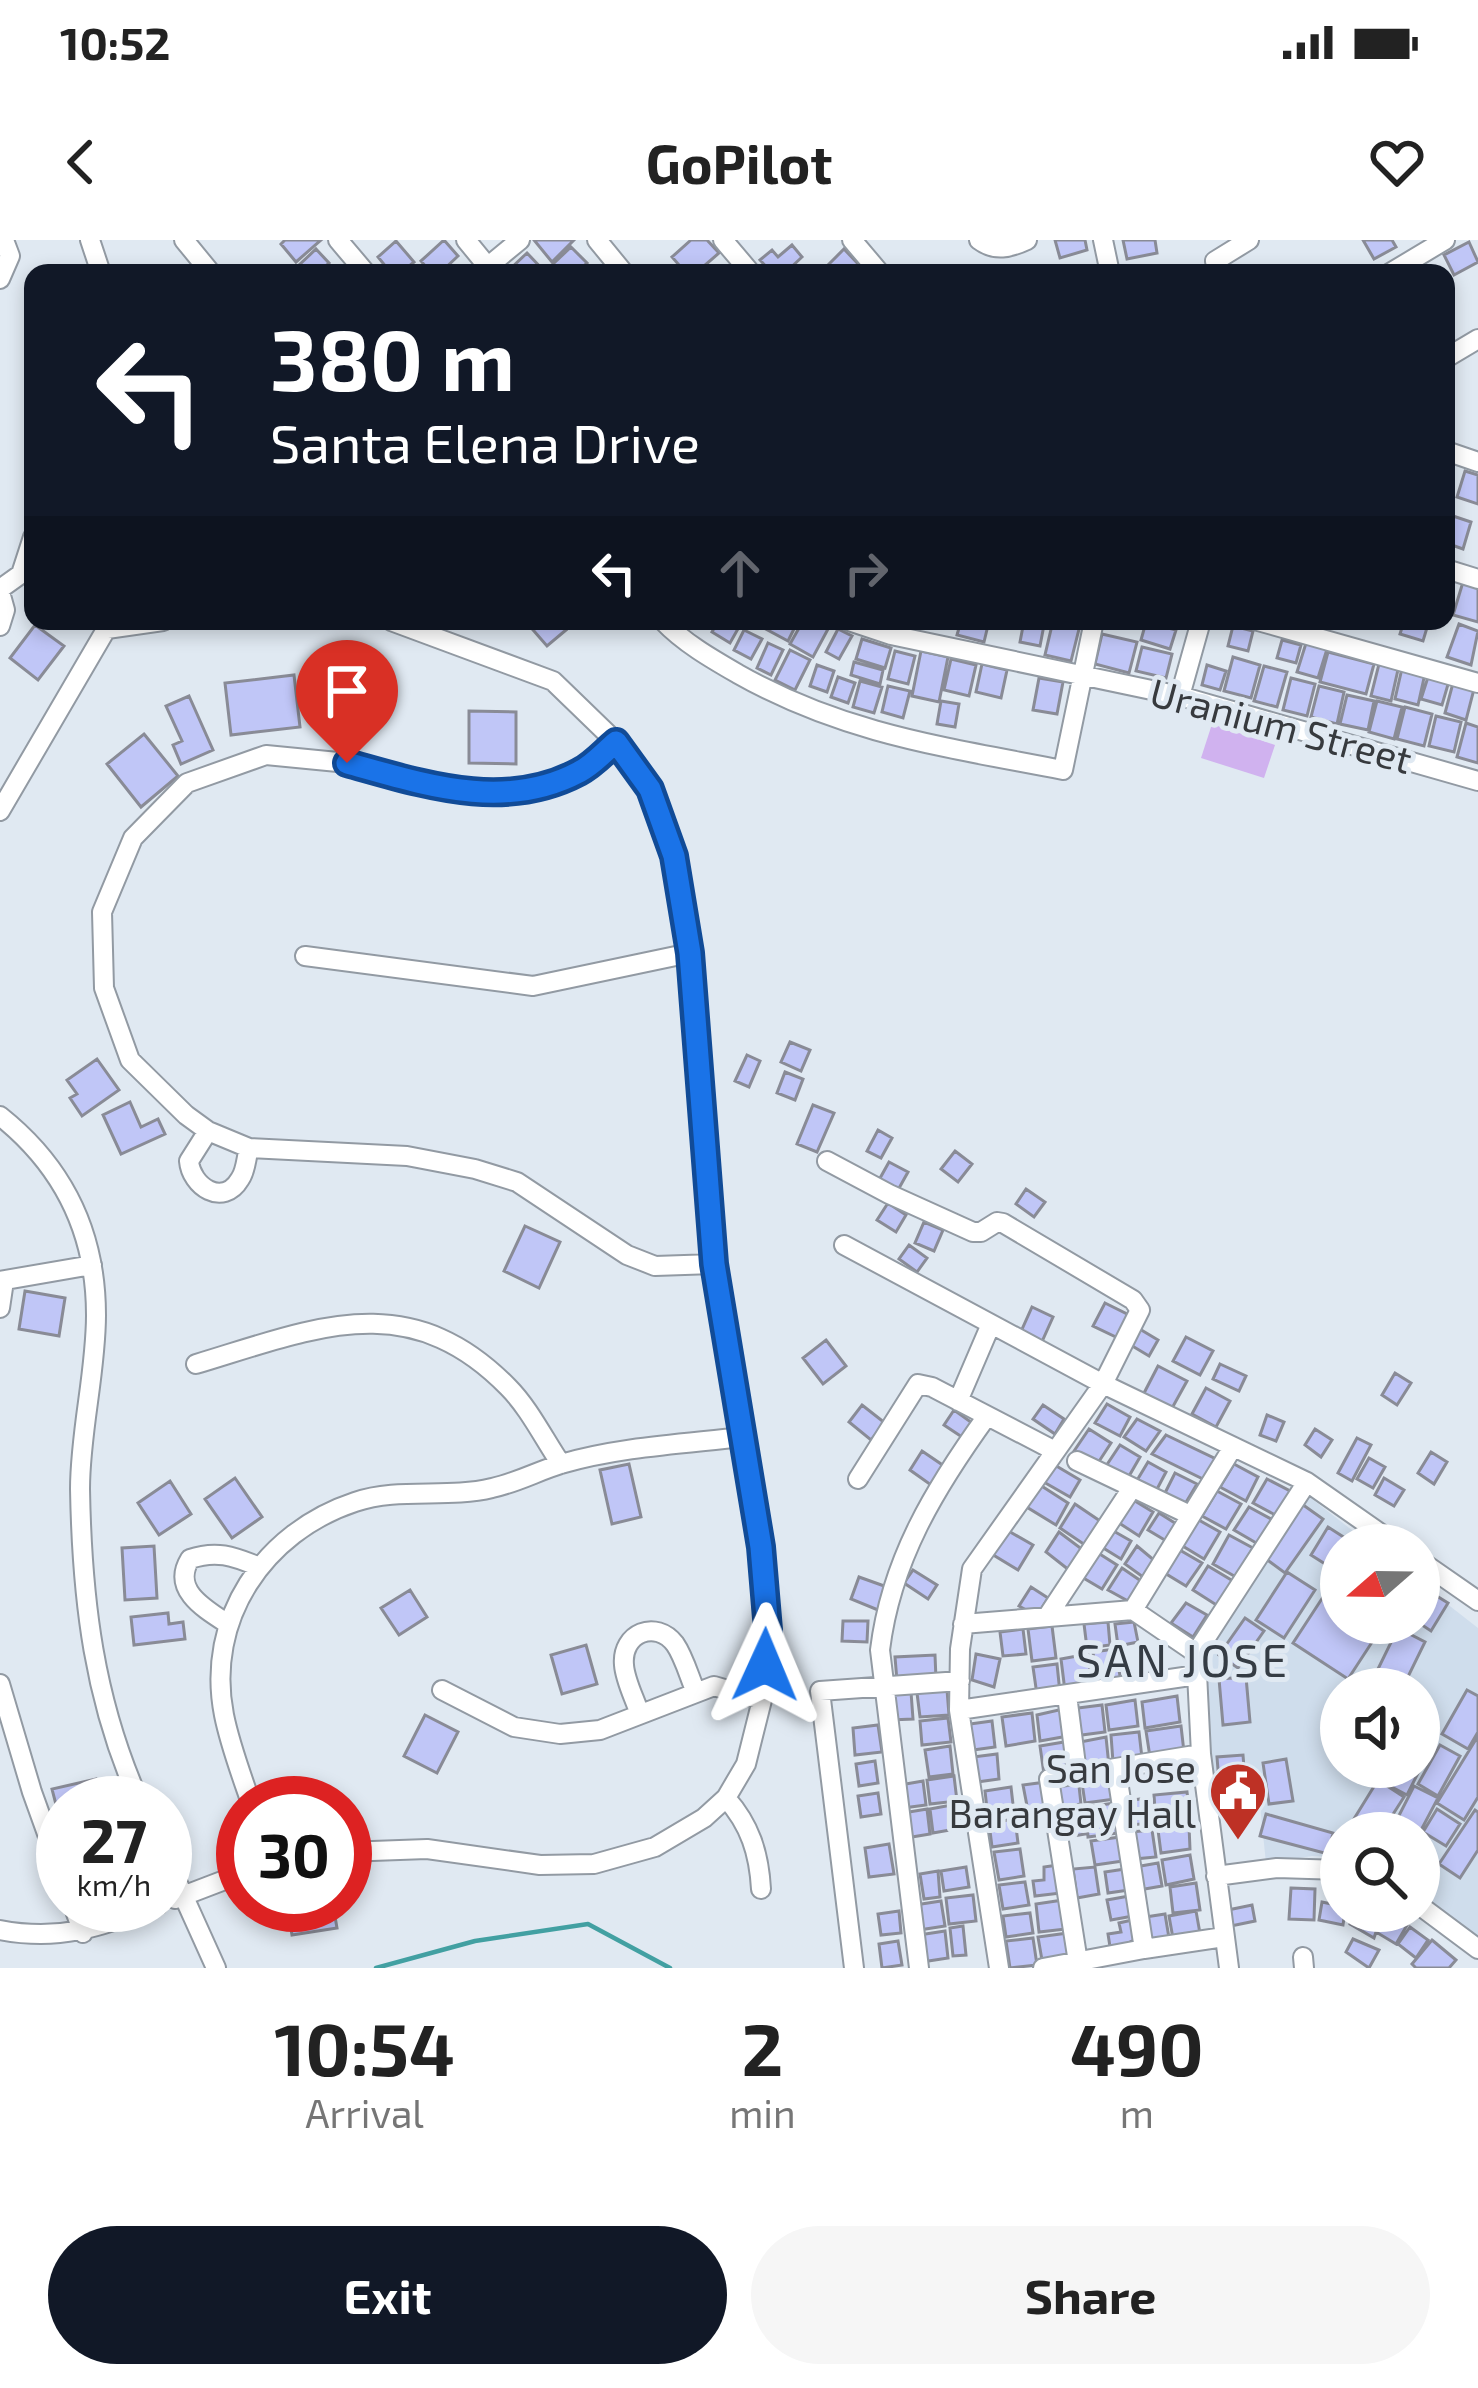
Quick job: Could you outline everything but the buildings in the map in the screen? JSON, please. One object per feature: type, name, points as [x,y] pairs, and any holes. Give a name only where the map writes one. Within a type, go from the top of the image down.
[{"type":"street","points":[[0,279],[8,268],[7,244],[32,240]]},
{"type":"street","points":[[184,240],[204,264]]},
{"type":"street","points":[[338,240],[358,264]]},
{"type":"street","points":[[494,264],[520,240]]},
{"type":"street","points":[[597,240],[617,264]]},
{"type":"street","points":[[723,240],[743,264]]},
{"type":"street","points":[[852,240],[872,264]]},
{"type":"street","points":[[979,240],[992,248],[1027,240]]},
{"type":"street","points":[[1216,264],[1249,240]]},
{"type":"street","points":[[1405,264],[1445,240]]},
{"type":"street","points":[[0,626],[5,610],[0,591],[21,574],[24,565]]},
{"type":"street","points":[[0,811],[106,630]]},
{"type":"street","points":[[372,1851],[427,1849],[540,1865],[594,1864],[655,1846],[704,1818],[726,1798],[746,1764],[761,1700],[768,1630],[761,1547],[714,1264],[690,953],[674,856],[650,789],[616,742],[553,681],[415,630]]},
{"type":"street","points":[[674,630],[709,657],[785,700],[873,732],[1063,770],[1092,630]]},
{"type":"street","name":"Uranium Street","points":[[875,630],[1180,696],[1478,781]]},
{"type":"street","points":[[1180,696],[1198,630]]},
{"type":"street","points":[[1290,630],[1478,683]]},
{"type":"street","points":[[616,742],[583,771],[546,786],[499,792],[451,792],[347,763],[266,755],[188,783],[133,838],[101,912],[104,988],[130,1060],[208,1131],[249,1148],[407,1156],[475,1168],[517,1182],[627,1255],[655,1266],[714,1264]]},
{"type":"street","points":[[305,956],[533,986],[690,953]]},
{"type":"street","points":[[0,1116],[53,1167],[78,1217],[92,1265],[96,1318],[80,1485],[85,1586],[100,1695],[130,1776]]},
{"type":"street","points":[[208,1131],[189,1161],[194,1179],[207,1190],[225,1191],[239,1182],[249,1148]]},
{"type":"street","points":[[826,1161],[973,1232],[1003,1223],[1133,1300],[1139,1314],[1103,1384],[972,1569],[963,1624],[959,1710],[999,1968]]},
{"type":"street","points":[[844,1246],[1103,1384],[1307,1482],[1367,1524]]},
{"type":"street","points":[[0,1308],[2,1281],[92,1265]]},
{"type":"street","points":[[958,1401],[991,1324]]},
{"type":"street","points":[[196,1364],[326,1325],[405,1326],[472,1354],[512,1390],[561,1464]]},
{"type":"street","points":[[858,1479],[918,1384],[1055,1451]]},
{"type":"street","points":[[919,1968],[882,1685],[884,1619],[904,1553],[941,1479],[987,1416]]},
{"type":"street","points":[[243,1776],[223,1712],[221,1652],[228,1624],[257,1566],[293,1534],[358,1501],[492,1488],[614,1452],[743,1437]]},
{"type":"street","points":[[1133,1610],[1233,1447]]},
{"type":"street","points":[[1077,1461],[1190,1515]]},
{"type":"street","points":[[1229,1968],[1201,1754],[1196,1653],[1307,1482]]},
{"type":"street","points":[[1047,1617],[1132,1487]]},
{"type":"street","points":[[228,1624],[197,1604],[185,1587],[184,1569],[190,1559],[206,1554],[227,1554],[257,1566]]},
{"type":"street","points":[[1440,1575],[1478,1601]]},
{"type":"street","points":[[963,1624],[1133,1610],[1196,1653]]},
{"type":"street","points":[[639,1712],[624,1666],[625,1651],[635,1634],[648,1629],[663,1633],[676,1645],[695,1690]]},
{"type":"street","points":[[959,1710],[1197,1675]]},
{"type":"street","points":[[854,1968],[820,1691],[960,1681]]},
{"type":"street","points":[[0,1684],[36,1803]]},
{"type":"street","points":[[442,1690],[514,1727],[560,1734],[600,1730],[713,1686],[761,1700]]},
{"type":"street","points":[[1067,1696],[1077,1773]]},
{"type":"street","points":[[1078,1962],[1049,1779],[1201,1754]]},
{"type":"street","points":[[1116,1768],[1144,1949]]},
{"type":"street","points":[[726,1798],[752,1836],[761,1889]]},
{"type":"street","points":[[1216,1876],[1276,1868],[1320,1869]]},
{"type":"street","points":[[192,1911],[216,1968]]},
{"type":"street","points":[[1440,1920],[1478,1949]]},
{"type":"street","points":[[0,1930],[30,1936],[83,1933]]},
{"type":"street","points":[[1043,1968],[1113,1962],[1144,1949],[1224,1937]]},
{"type":"shaded area","points":[[1212,724],[1275,745],[1264,778],[1201,758]]},
{"type":"shaded area","points":[[1303,1492],[1344,1524],[1320,1524],[1320,1644],[1440,1644],[1440,1598],[1478,1628],[1478,1947],[1440,1916],[1440,1812],[1320,1812],[1320,1856],[1266,1863],[1259,1796],[1214,1802],[1204,1650]]},
{"type":"waterway","points":[[376,1968],[475,1941],[588,1924],[670,1968]]},
{"type":"place","name":"San Jose Barangay Hall","points":[[1238,1842]]},
{"type":"district","name":"SAN JOSE","points":[[1183,1661]]},
{"type":"route","points":[[347,763],[451,792],[499,792],[546,786],[583,771],[616,742],[650,789],[674,856],[690,953],[714,1264],[761,1547],[768,1630],[765,1665]]}]
